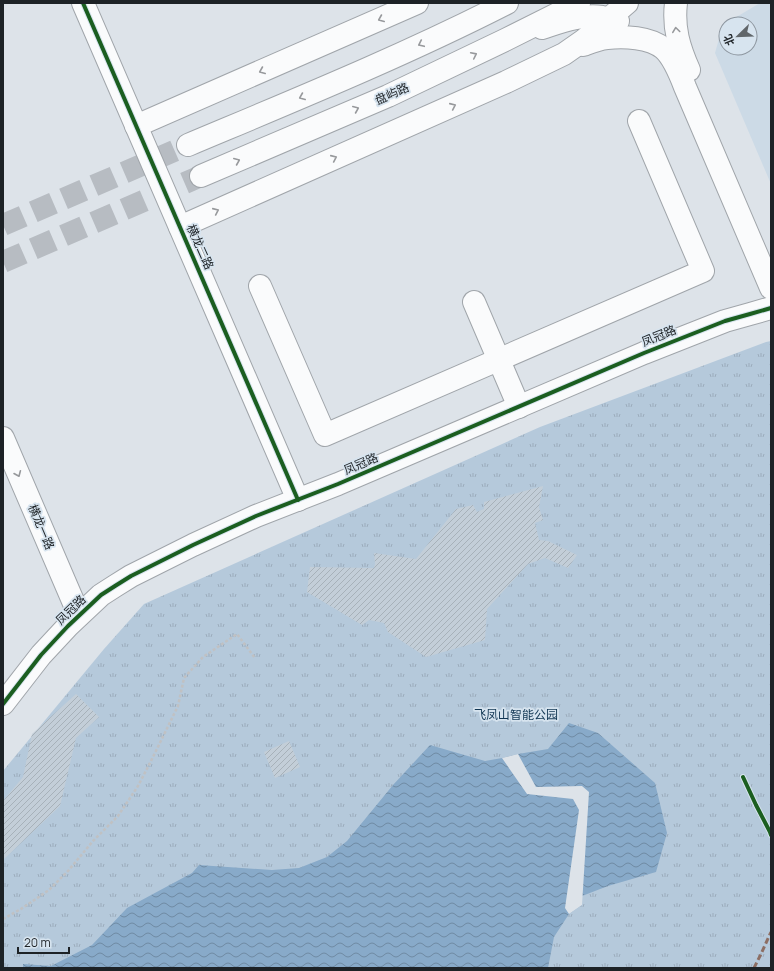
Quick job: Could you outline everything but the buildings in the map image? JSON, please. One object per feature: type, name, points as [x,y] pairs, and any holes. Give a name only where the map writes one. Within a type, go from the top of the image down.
[{"type":"street","name":"横龙二路","points":[[83,3],[298,500]]},
{"type":"street","points":[[136,126],[417,3]]},
{"type":"street","points":[[188,145],[317,91],[507,3]]},
{"type":"street","name":"盘屿路","points":[[201,176],[388,96],[578,3]]},
{"type":"street","points":[[564,54],[610,19],[627,3]]},
{"type":"street","points":[[676,3],[675,26],[681,49],[771,260]]},
{"type":"street","points":[[505,40],[567,20],[603,17],[629,27],[664,49],[677,68],[689,94],[771,288]]},
{"type":"street","points":[[180,227],[506,82],[587,43],[606,38],[618,37],[653,42]]},
{"type":"street","points":[[260,286],[325,435],[703,271],[639,121]]},
{"type":"street","points":[[474,302],[519,407]]},
{"type":"street","name":"凤冠路","points":[[3,704],[41,655],[79,615],[101,595],[131,576],[256,516],[338,484],[621,363],[686,336],[736,318],[771,308]]},
{"type":"street","name":"横龙一路","points":[[3,438],[79,615]]},
{"type":"path","points":[[3,919],[49,890],[68,871],[93,841],[118,816],[138,786],[152,761],[178,706],[184,678],[203,657],[237,634],[255,658]]},
{"type":"shaded area","points":[[760,3],[771,3],[771,184],[715,53],[718,42],[718,56],[758,56],[758,16],[738,16]]},
{"type":"green space","name":"飞凤山智能公园","points":[[771,341],[771,968],[3,968],[3,771],[104,649],[144,604],[540,427]]},
{"type":"water","points":[[569,723],[598,733],[655,783],[667,833],[656,872],[608,886],[582,896],[582,905],[569,914],[554,937],[548,968],[23,968],[23,964],[51,966],[92,945],[127,908],[192,873],[199,865],[272,870],[299,868],[327,857],[347,841],[393,785],[430,745],[485,761],[548,749]]},
{"type":"pier","points":[[518,754],[536,787],[582,786],[589,792],[582,905],[569,914],[565,908],[579,810],[573,799],[527,794],[502,758]]},
{"type":"tunnel","points":[[3,225],[188,145]]},
{"type":"tunnel","points":[[3,262],[201,176]]},
{"type":"marked path","points":[[754,968],[771,932]]},
{"type":"cycle path","points":[[83,3],[298,500]]},
{"type":"cycle path","points":[[3,704],[41,655],[68,626],[101,595],[131,576],[256,516],[338,484],[644,353],[725,321],[771,308]]},
{"type":"cycle path","points":[[743,777],[771,835]]}]
